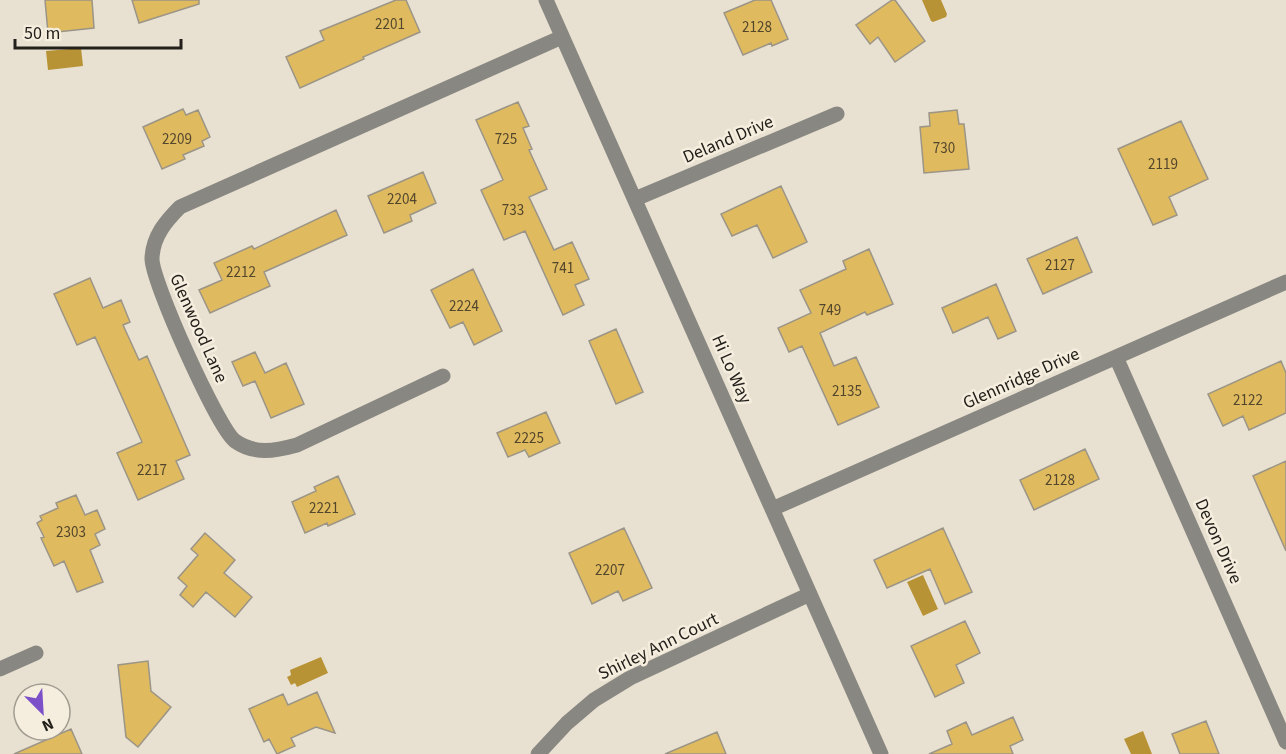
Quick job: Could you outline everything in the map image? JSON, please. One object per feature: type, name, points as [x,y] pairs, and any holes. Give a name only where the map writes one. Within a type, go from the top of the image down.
[{"type":"street","name":"Hi Lo Way","points":[[546,0],[881,754]]},
{"type":"street","name":"Glenwood Lane","points":[[444,376],[297,445],[276,451],[252,450],[234,440],[220,422],[154,275],[152,259],[155,241],[164,224],[180,207],[562,37]]},
{"type":"street","name":"Deland Drive","points":[[635,199],[837,114]]},
{"type":"street","name":"Glennridge Drive","points":[[772,509],[1286,282]]},
{"type":"street","name":"Devon Drive","points":[[1116,357],[1286,742]]},
{"type":"street","name":"Shirley Ann Court","points":[[538,754],[567,723],[594,700],[630,678],[810,594]]},
{"type":"street","points":[[0,669],[36,653]]},
{"type":"shaded area","points":[[922,0],[941,0],[947,14],[946,17],[931,21]]},
{"type":"shaded area","points":[[81,48],[83,66],[48,70],[46,51]]},
{"type":"shaded area","points":[[923,575],[938,609],[923,616],[907,582]]},
{"type":"shaded area","points":[[321,657],[328,673],[297,687],[295,683],[291,685],[287,677],[291,675],[290,670]]},
{"type":"shaded area","points":[[1143,731],[1152,754],[1131,754],[1124,739]]},
{"type":"building","points":[[45,0],[92,0],[94,28],[48,33]]},
{"type":"building","points":[[132,0],[199,0],[199,4],[139,23]]},
{"type":"building","points":[[396,0],[406,0],[420,32],[300,88],[286,57],[324,40],[320,31]]},
{"type":"building","points":[[755,0],[771,0],[788,39],[772,46],[771,43],[743,55],[724,13]]},
{"type":"building","points":[[895,0],[925,41],[895,62],[878,37],[870,44],[856,25]]},
{"type":"building","points":[[518,102],[529,126],[523,128],[532,149],[529,150],[547,189],[529,197],[554,250],[572,242],[589,279],[575,285],[584,305],[563,315],[525,231],[504,240],[481,190],[503,180],[476,120]]},
{"type":"building","points":[[183,109],[186,115],[198,110],[210,137],[202,141],[204,146],[183,155],[185,159],[162,169],[143,127]]},
{"type":"building","points":[[957,110],[959,124],[964,124],[969,169],[924,173],[920,127],[930,126],[929,113]]},
{"type":"building","points":[[1181,121],[1208,179],[1169,197],[1177,215],[1153,225],[1118,149]]},
{"type":"building","points":[[423,172],[436,203],[410,215],[412,221],[384,233],[368,196]]},
{"type":"building","points":[[781,186],[807,242],[773,258],[757,225],[732,236],[721,214]]},
{"type":"building","points":[[336,210],[347,235],[264,272],[270,286],[210,313],[199,290],[222,280],[214,263],[252,246],[254,249]]},
{"type":"building","points":[[1077,237],[1092,272],[1043,294],[1027,259]]},
{"type":"building","points":[[869,249],[893,304],[867,315],[865,312],[820,333],[834,366],[856,357],[879,407],[838,425],[802,346],[789,352],[778,328],[811,313],[800,290],[846,269],[843,261]]},
{"type":"building","points":[[473,269],[502,331],[474,345],[463,322],[450,328],[431,290]]},
{"type":"building","points":[[90,278],[103,308],[121,300],[130,322],[123,325],[139,360],[147,356],[190,455],[176,461],[184,479],[138,500],[117,453],[142,442],[95,337],[77,345],[54,294]]},
{"type":"building","points":[[996,284],[1016,331],[998,339],[988,317],[953,333],[942,308]]},
{"type":"building","points":[[616,329],[643,392],[616,404],[589,341]]},
{"type":"building","points":[[255,352],[265,373],[286,363],[304,404],[271,418],[255,381],[243,386],[232,362]]},
{"type":"building","points":[[1281,361],[1286,373],[1286,413],[1249,430],[1243,416],[1223,426],[1208,394]]},
{"type":"building","points":[[546,412],[560,443],[529,457],[525,450],[508,457],[497,433]]},
{"type":"building","points":[[1085,449],[1099,479],[1034,510],[1020,480]]},
{"type":"building","points":[[1286,461],[1286,551],[1253,476]]},
{"type":"building","points":[[338,476],[355,514],[305,533],[292,502],[316,491],[314,487]]},
{"type":"building","points":[[76,495],[85,515],[97,510],[105,529],[95,534],[100,545],[90,550],[103,582],[77,592],[64,561],[54,566],[37,523],[42,520],[40,516],[58,508],[56,503]]},
{"type":"building","points":[[624,528],[652,588],[623,601],[618,591],[592,604],[569,553]]},
{"type":"building","points":[[943,528],[972,592],[945,604],[930,569],[887,588],[874,560]]},
{"type":"building","points":[[205,533],[235,560],[224,573],[252,597],[235,617],[206,592],[193,607],[180,595],[187,586],[178,578],[198,555],[191,549]]},
{"type":"building","points":[[965,621],[980,653],[956,665],[964,683],[935,697],[911,646]]},
{"type":"building","points":[[148,661],[151,691],[171,707],[138,747],[126,737],[118,665]]},
{"type":"building","points":[[317,692],[335,733],[316,727],[291,738],[295,746],[277,754],[269,739],[264,742],[249,709],[283,694],[288,705]]},
{"type":"building","points":[[1013,717],[1023,740],[1010,746],[1013,754],[929,754],[952,744],[947,731],[966,722],[972,735]]},
{"type":"building","points":[[1206,721],[1219,754],[1180,754],[1172,734]]},
{"type":"building","points":[[72,731],[82,754],[14,754],[41,742],[72,742]]},
{"type":"building","points":[[717,732],[726,754],[665,754]]}]
